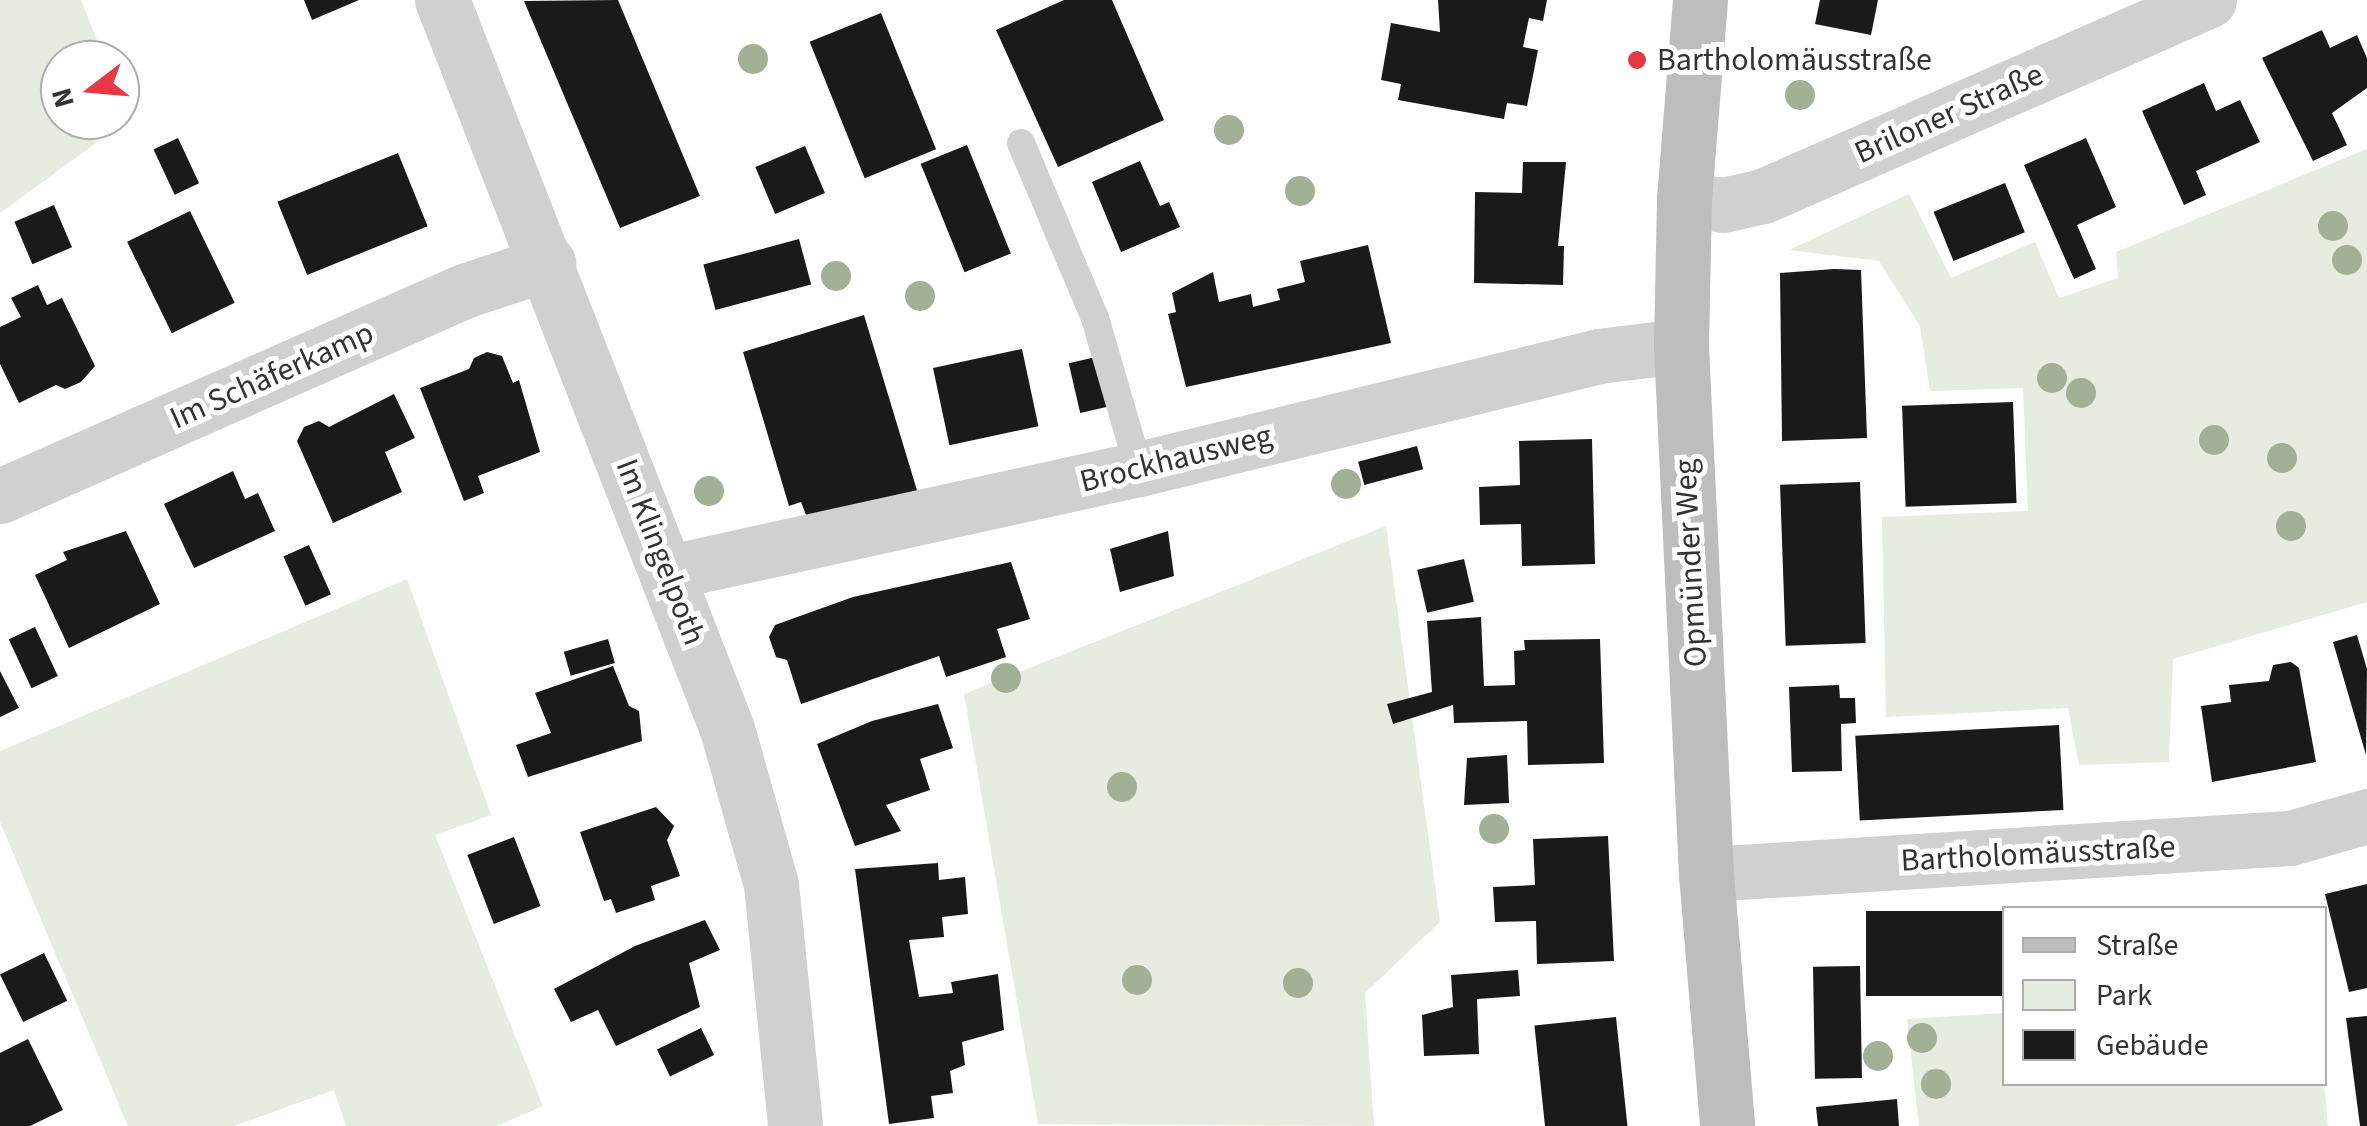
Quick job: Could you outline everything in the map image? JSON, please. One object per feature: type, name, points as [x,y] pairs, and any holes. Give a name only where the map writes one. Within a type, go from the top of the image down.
[{"type":"street","name":"Im Klingelpoth","points":[[442,0],[670,572],[727,730],[770,884],[795,1126]]},
{"type":"street","name":"Opmünder Weg","points":[[1700,0],[1684,200],[1681,346],[1706,874],[1726,1126]]},
{"type":"street","name":"Briloner Straße","points":[[1684,200],[1723,205],[1763,196],[2208,0]]},
{"type":"street","name":"Im Schäferkamp","points":[[0,496],[464,292],[548,263]]},
{"type":"street","name":"Brockhausweg","points":[[670,572],[1138,469],[1598,356],[1681,346]]},
{"type":"street","name":"Bartholomäusstraße","points":[[1706,874],[2290,838],[2367,816]]},
{"type":"lane","points":[[1021,143],[1095,318],[1138,469]]},
{"type":"green space","points":[[0,0],[81,0],[97,40],[40,40],[40,140],[100,140],[0,213]]},
{"type":"green space","points":[[2367,149],[2367,602],[2173,659],[2169,762],[2079,765],[2068,708],[1886,717],[1882,517],[2028,511],[2023,388],[1930,391],[1920,326],[1879,261],[1789,250],[1909,194],[1951,278],[2035,242],[2059,298],[2118,278],[2116,252]]},
{"type":"green space","points":[[1386,526],[1440,922],[1365,993],[1374,1126],[1038,1124],[964,694]]},
{"type":"green space","points":[[407,579],[491,815],[435,835],[543,1106],[497,1126],[346,1126],[334,1090],[234,1126],[128,1126],[0,822],[0,751]]},
{"type":"green space","points":[[2002,1013],[2002,1086],[2324,1086],[2328,1126],[1919,1126],[1907,1019]]},
{"type":"building","points":[[304,0],[359,0],[312,20]]},
{"type":"building","points":[[618,0],[700,196],[620,228],[524,1]]},
{"type":"building","points":[[1064,0],[1112,0],[1164,120],[1058,167],[996,30]]},
{"type":"building","points":[[1438,0],[1547,0],[1543,21],[1529,18],[1523,47],[1538,50],[1527,106],[1507,103],[1504,119],[1398,100],[1401,84],[1381,80],[1391,23],[1440,32]]},
{"type":"building","points":[[1820,0],[1878,0],[1871,35],[1815,24]]},
{"type":"building","points":[[881,13],[936,149],[865,178],[810,42]]},
{"type":"building","points":[[2322,30],[2330,48],[2357,35],[2367,58],[2367,88],[2332,113],[2347,145],[2313,161],[2262,58]]},
{"type":"building","points":[[2204,83],[2216,111],[2240,100],[2260,142],[2196,171],[2206,195],[2184,205],[2142,111]]},
{"type":"building","points":[[178,138],[199,183],[175,195],[154,149]]},
{"type":"building","points":[[2086,138],[2116,207],[2077,225],[2096,269],[2074,279],[2024,165]]},
{"type":"building","points":[[967,145],[1011,253],[964,272],[921,164]]},
{"type":"building","points":[[805,146],[825,193],[775,214],[755,167]]},
{"type":"building","points":[[398,153],[428,226],[307,275],[277,202]]},
{"type":"building","points":[[1140,161],[1160,206],[1169,202],[1180,227],[1121,252],[1092,182]]},
{"type":"building","points":[[1523,162],[1566,162],[1558,246],[1564,246],[1563,285],[1474,283],[1475,192],[1522,193]]},
{"type":"building","points":[[2005,183],[2025,232],[1953,261],[1934,212]]},
{"type":"building","points":[[54,205],[72,247],[32,264],[14,222]]},
{"type":"building","points":[[190,211],[235,303],[172,333],[127,242]]},
{"type":"building","points":[[799,239],[811,284],[716,310],[703,265]]},
{"type":"building","points":[[1368,245],[1391,343],[1186,387],[1168,314],[1176,312],[1172,293],[1213,272],[1219,302],[1251,294],[1253,307],[1280,300],[1277,289],[1305,282],[1300,261]]},
{"type":"building","points":[[1861,270],[1867,438],[1782,441],[1780,273]]},
{"type":"building","points":[[38,285],[47,305],[62,298],[95,366],[81,382],[65,389],[56,385],[19,403],[0,364],[0,327],[21,317],[11,298]]},
{"type":"building","points":[[864,315],[919,497],[808,520],[801,502],[789,506],[743,352]]},
{"type":"building","points":[[1022,349],[1038,426],[949,445],[933,368]]},
{"type":"building","points":[[487,352],[502,356],[513,383],[519,380],[540,452],[478,476],[484,493],[464,501],[420,388],[469,369],[474,358]]},
{"type":"building","points":[[1096,357],[1107,407],[1080,413],[1069,363]]},
{"type":"building","points":[[394,394],[415,438],[385,452],[402,492],[333,523],[297,441],[304,427],[319,421],[329,427]]},
{"type":"building","points":[[2013,402],[2017,503],[1906,507],[1902,406]]},
{"type":"building","points":[[1592,439],[1595,564],[1522,566],[1521,524],[1480,525],[1479,487],[1520,485],[1519,441]]},
{"type":"building","points":[[1417,446],[1423,469],[1364,485],[1358,462]]},
{"type":"building","points":[[233,471],[245,499],[258,493],[275,531],[194,568],[164,504]]},
{"type":"building","points":[[1860,482],[1866,643],[1786,646],[1780,485]]},
{"type":"building","points":[[126,531],[160,604],[69,648],[35,575],[67,560],[63,552]]},
{"type":"building","points":[[1168,531],[1174,576],[1120,592],[1110,549]]},
{"type":"building","points":[[309,545],[331,594],[305,606],[283,556]]},
{"type":"building","points":[[1464,559],[1474,602],[1427,613],[1417,570]]},
{"type":"building","points":[[1011,562],[1030,619],[997,629],[1006,657],[946,677],[939,656],[801,704],[787,660],[776,657],[769,637],[775,625],[853,597]]},
{"type":"building","points":[[1481,617],[1484,686],[1515,685],[1514,651],[1525,650],[1524,640],[1600,639],[1604,763],[1528,765],[1527,721],[1454,723],[1453,705],[1393,724],[1387,704],[1432,692],[1427,621]]},
{"type":"building","points":[[35,627],[58,676],[32,688],[9,639]]},
{"type":"building","points":[[2357,635],[2367,669],[2366,755],[2333,642]]},
{"type":"building","points":[[608,639],[615,663],[571,676],[564,652]]},
{"type":"building","points":[[2291,662],[2299,668],[2316,762],[2212,782],[2201,706],[2231,702],[2229,685],[2269,681],[2273,665]]},
{"type":"building","points":[[613,666],[629,706],[639,711],[642,741],[528,777],[516,745],[551,733],[535,693]]},
{"type":"building","points":[[0,671],[19,708],[0,717]]},
{"type":"building","points":[[1839,685],[1840,698],[1855,698],[1856,723],[1841,724],[1842,771],[1792,772],[1789,687]]},
{"type":"building","points":[[938,704],[953,748],[920,759],[930,790],[886,805],[901,831],[855,846],[817,744],[872,721]]},
{"type":"building","points":[[2059,725],[2063,810],[1860,821],[1855,736]]},
{"type":"building","points":[[1507,755],[1509,803],[1464,805],[1467,758]]},
{"type":"building","points":[[656,807],[674,826],[667,840],[680,876],[651,886],[655,900],[616,913],[611,899],[604,901],[580,832]]},
{"type":"building","points":[[1608,836],[1614,961],[1537,964],[1536,921],[1495,922],[1493,887],[1535,885],[1533,839]]},
{"type":"building","points":[[514,837],[541,906],[494,924],[467,855]]},
{"type":"building","points":[[938,863],[939,880],[965,877],[968,914],[942,917],[944,937],[909,940],[919,997],[953,993],[951,982],[998,974],[1004,1030],[962,1042],[965,1065],[950,1071],[953,1093],[931,1096],[934,1118],[889,1124],[855,869]]},
{"type":"building","points":[[2367,884],[2367,988],[2349,992],[2325,894]]},
{"type":"building","points":[[1866,911],[2002,911],[2002,996],[1866,996]]},
{"type":"building","points":[[705,920],[720,950],[689,963],[700,1007],[616,1046],[598,1010],[571,1022],[554,989],[635,946]]},
{"type":"building","points":[[44,953],[67,1001],[23,1022],[0,974]]},
{"type":"building","points":[[1860,966],[1862,1078],[1815,1079],[1813,967]]},
{"type":"building","points":[[1518,970],[1520,996],[1477,999],[1479,1054],[1424,1056],[1422,1015],[1453,1007],[1451,975]]},
{"type":"building","points":[[2367,1016],[2367,1126],[2360,1126],[2346,1018]]},
{"type":"building","points":[[1616,1017],[1627,1126],[1545,1126],[1534,1026]]},
{"type":"building","points":[[701,1028],[714,1055],[670,1076],[657,1049]]},
{"type":"building","points":[[28,1039],[63,1110],[30,1126],[0,1126],[0,1053]]},
{"type":"building","points":[[1897,1099],[1899,1126],[1818,1126],[1816,1107]]},
{"type":"place","name":"Bartholomäusstraße","points":[[1637,60]]}]
